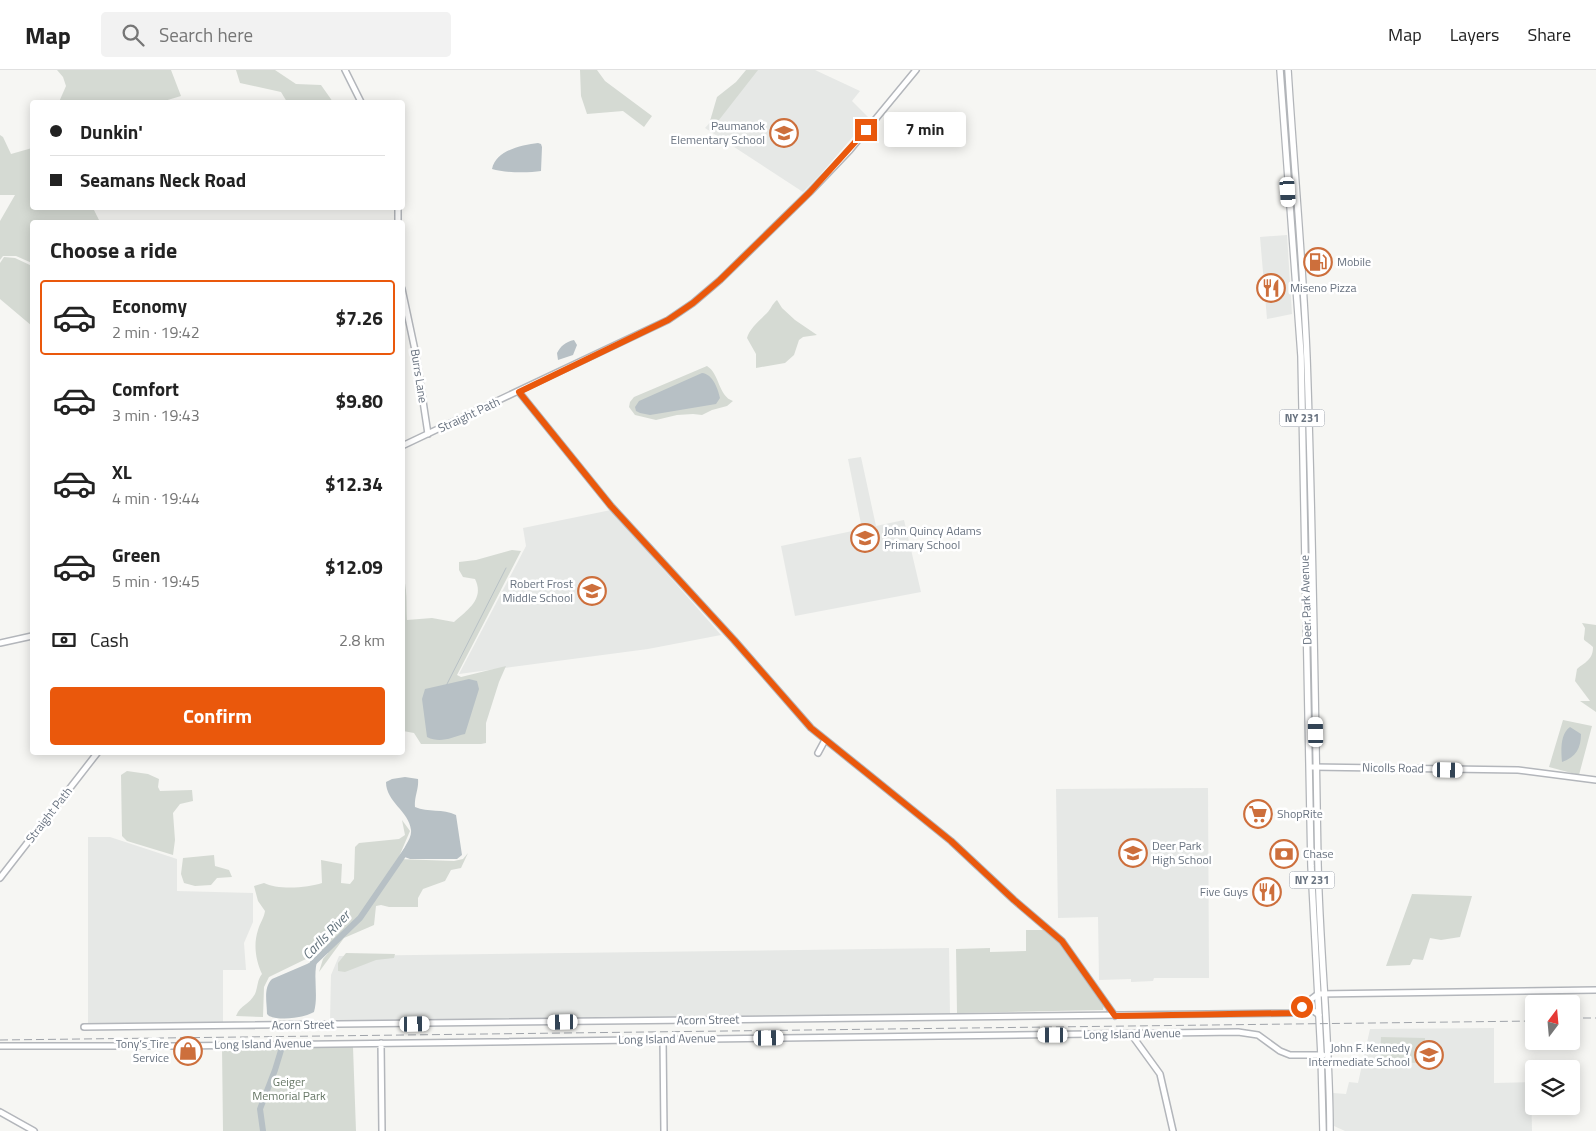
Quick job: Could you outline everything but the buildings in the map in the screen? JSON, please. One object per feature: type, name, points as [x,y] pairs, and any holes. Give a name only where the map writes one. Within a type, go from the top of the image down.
[{"type":"main road","name":"Deer Park Avenue","points":[[1280,70],[1301,356],[1302,484],[1307,607],[1312,894],[1329,1055],[1330,1131]]},
{"type":"main road","name":"Deer Park Avenue","points":[[1288,70],[1307,355],[1322,994],[1319,1015],[1323,1131]]},
{"type":"main road","points":[[1312,894],[1320,906]]},
{"type":"street","points":[[345,70],[360,100]]},
{"type":"street","name":"Straight Path","points":[[405,445],[668,320],[689,306],[720,280],[850,150],[916,70]]},
{"type":"street","name":"Burrs Lane","points":[[405,303],[416,355],[428,434]]},
{"type":"street","points":[[519,392],[611,506],[734,640],[811,728],[951,841],[1014,900],[1062,941],[1115,1016]]},
{"type":"street","points":[[0,643],[30,636]]},
{"type":"street","points":[[818,754],[825,740]]},
{"type":"street","name":"Straight Path","points":[[0,878],[96,755]]},
{"type":"street","name":"Nicolls Road","points":[[1310,767],[1518,770],[1596,780]]},
{"type":"street","points":[[1293,1013],[1322,994],[1596,990]]},
{"type":"street","name":"Acorn Street","points":[[84,1027],[1115,1016],[1293,1013],[1309,1008],[1315,1010],[1319,1015]]},
{"type":"street","name":"Long Island Avenue","points":[[0,1046],[188,1046],[1238,1032],[1258,1035],[1280,1051],[1290,1055],[1329,1055]]},
{"type":"street","points":[[1130,1034],[1160,1074],[1173,1131]]},
{"type":"street","points":[[663,1039],[664,1131]]},
{"type":"street","points":[[381,1042],[382,1131]]},
{"type":"street","points":[[0,1112],[34,1131]]},
{"type":"shaded area","name":"Paumanok Elementary School","points":[[757,70],[815,70],[860,91],[852,101],[869,118],[803,192],[705,128]]},
{"type":"shaded area","points":[[538,143],[542,147],[541,171],[516,172],[492,169],[494,163],[504,153],[517,147]]},
{"type":"shaded area","points":[[1287,235],[1292,314],[1267,319],[1260,237]]},
{"type":"shaded area","points":[[574,340],[577,345],[573,355],[558,360],[557,353],[560,348]]},
{"type":"shaded area","points":[[702,373],[709,376],[716,386],[720,398],[716,404],[650,415],[636,411],[635,407],[639,401]]},
{"type":"shaded area","name":"John Quincy Adams Primary School","points":[[861,457],[876,526],[904,520],[921,592],[795,616],[781,546],[862,529],[848,459]]},
{"type":"shaded area","name":"Robert Frost Middle School","points":[[611,510],[721,635],[648,649],[459,674],[526,546],[523,528]]},
{"type":"shaded area","points":[[469,679],[477,681],[479,689],[465,734],[442,740],[427,737],[422,699],[425,689]]},
{"type":"shaded area","points":[[1570,727],[1581,734],[1580,744],[1574,755],[1562,762],[1561,748],[1563,738]]},
{"type":"shaded area","points":[[405,777],[418,779],[415,807],[456,815],[462,855],[457,859],[410,859],[402,856],[411,830],[406,817],[393,801],[386,782]]},
{"type":"shaded area","name":"Deer Park High School","points":[[1208,788],[1209,978],[1154,978],[1153,981],[1131,982],[1131,979],[1099,980],[1098,917],[1058,918],[1056,789]]},
{"type":"shaded area","points":[[88,837],[110,837],[177,859],[177,891],[253,893],[253,922],[244,943],[246,970],[223,970],[223,1023],[88,1024]]},
{"type":"shaded area","points":[[949,948],[950,1015],[330,1021],[331,975],[339,956]]},
{"type":"shaded area","points":[[318,958],[316,964],[314,1012],[292,1018],[274,1018],[269,1016],[267,1014],[266,991],[272,979]]},
{"type":"shaded area","name":"John F. Kennedy Intermediate School","points":[[1494,1028],[1494,1083],[1525,1082],[1525,1115],[1532,1115],[1532,1131],[1345,1131],[1334,1126],[1333,1093],[1346,1094],[1349,1082],[1358,1083],[1370,1029]]},
{"type":"green space","points":[[57,70],[171,70],[181,96],[168,100],[60,100],[66,86],[63,77]]},
{"type":"green space","points":[[236,70],[275,70],[296,84],[321,85],[332,100],[286,100],[281,92],[240,83]]},
{"type":"green space","points":[[580,70],[597,70],[605,81],[652,116],[644,127],[623,111],[587,114],[581,96]]},
{"type":"green space","points":[[746,70],[758,70],[719,120],[710,121],[717,97],[736,82]]},
{"type":"green space","points":[[0,135],[3,137],[11,154],[30,149],[30,210],[94,210],[99,220],[30,220],[30,262],[16,256],[3,256],[0,260],[0,221],[15,195],[0,195]]},
{"type":"green space","points":[[4,257],[15,258],[30,265],[30,324],[0,299],[0,263]]},
{"type":"green space","points":[[777,300],[782,308],[795,320],[817,335],[803,337],[799,340],[794,355],[785,363],[756,368],[756,354],[747,338],[752,328]]},
{"type":"green space","points":[[707,366],[714,374],[724,395],[733,401],[727,406],[702,415],[677,415],[656,420],[635,415],[629,407],[634,397]]},
{"type":"green space","points":[[512,550],[521,551],[457,675],[461,677],[506,666],[486,723],[486,743],[421,744],[414,733],[405,731],[405,584],[407,620],[432,618],[454,622],[473,604],[478,592],[475,579],[463,577],[459,570],[459,562],[476,560]]},
{"type":"green space","points":[[1582,623],[1596,625],[1596,712],[1580,701],[1590,701],[1575,681],[1577,669],[1588,660],[1593,651],[1593,647],[1584,640],[1585,628]]},
{"type":"green space","points":[[1563,720],[1592,726],[1579,775],[1549,767]]},
{"type":"green space","points":[[127,771],[148,774],[159,779],[158,787],[160,791],[192,790],[193,801],[180,804],[173,813],[175,840],[173,855],[127,841],[122,836],[121,775]]},
{"type":"green space","points":[[402,820],[410,831],[398,859],[454,861],[463,859],[468,853],[461,868],[451,870],[445,881],[423,889],[418,898],[418,907],[376,906],[374,925],[344,938],[319,972],[323,959],[328,953],[321,950],[269,977],[264,987],[263,1017],[236,1016],[240,1009],[255,994],[262,974],[255,947],[258,930],[265,911],[258,901],[254,886],[264,883],[277,887],[293,888],[322,883],[321,860],[342,864],[341,883],[350,884],[354,879],[355,847],[359,843],[399,839],[405,835]]},
{"type":"green space","points":[[214,855],[215,866],[229,870],[232,877],[217,878],[211,885],[195,886],[184,883],[181,874],[183,858]]},
{"type":"green space","points":[[1412,894],[1472,896],[1460,937],[1441,940],[1430,938],[1423,960],[1413,959],[1410,965],[1386,966]]},
{"type":"green space","points":[[1026,930],[1046,930],[1066,950],[1104,1005],[1103,1010],[957,1013],[956,949],[990,948],[990,952],[1026,951]]},
{"type":"green space","points":[[346,953],[395,954],[394,958],[376,960],[345,972],[338,971],[338,963]]},
{"type":"green space","points":[[1381,1037],[1425,1038],[1424,1063],[1380,1062]]},
{"type":"green space","name":"Geiger Memorial Park","points":[[222,1047],[353,1047],[356,1131],[223,1131]]},
{"type":"waterway","name":"Carlls River","points":[[446,686],[506,568]]},
{"type":"waterway","name":"Carlls River","points":[[313,963],[360,918],[406,851]]},
{"type":"waterway","name":"Carlls River","points":[[263,1131],[260,1109],[282,1047]]},
{"type":"railway","points":[[1580,1018],[1596,1018]]},
{"type":"railway","points":[[0,1040],[1525,1021]]},
{"type":"place","name":"Paumanok Elementary School","points":[[784,133]]},
{"type":"place","name":"Mobile","points":[[1318,262]]},
{"type":"place","name":"Miseno Pizza","points":[[1271,288]]},
{"type":"place","name":"John Quincy Adams Primary School","points":[[865,538]]},
{"type":"place","name":"Robert Frost Middle School","points":[[592,591]]},
{"type":"place","name":"ShopRite","points":[[1258,814]]},
{"type":"place","name":"Deer Park High School","points":[[1133,853]]},
{"type":"place","name":"Chase","points":[[1284,854]]},
{"type":"place","name":"Five Guys","points":[[1267,892]]},
{"type":"place","name":"Tony’s Tire Service","points":[[188,1051]]},
{"type":"place","name":"John F. Kennedy Intermediate School","points":[[1429,1055]]},
{"type":"route","points":[[866,130],[850,150],[810,192],[720,280],[693,303],[668,320],[519,392],[611,506],[765,674],[811,728],[951,841],[1014,900],[1062,941],[1115,1016],[1293,1013],[1302,1007]]}]
